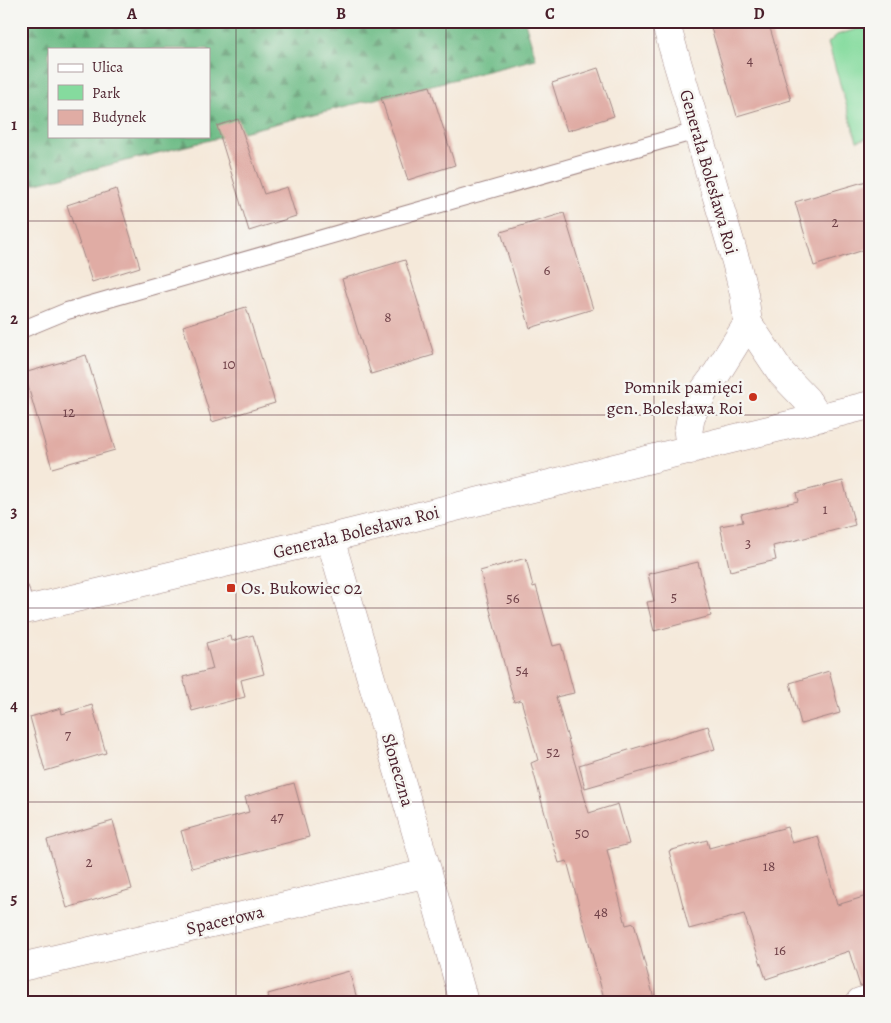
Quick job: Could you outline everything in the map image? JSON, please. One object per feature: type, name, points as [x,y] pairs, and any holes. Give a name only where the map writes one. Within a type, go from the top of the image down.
[{"type":"street","name":"Generała Bolesława Roi","points":[[665,21],[736,262],[744,294],[748,323],[777,368],[806,399],[819,418]]},
{"type":"street","points":[[690,450],[688,433],[691,416],[705,389],[748,323]]},
{"type":"street","name":"Generała Bolesława Roi","points":[[23,604],[330,538],[870,405]]},
{"type":"street","name":"Słoneczna","points":[[330,538],[464,1002]]},
{"type":"street","name":"Spacerowa","points":[[21,967],[428,873]]},
{"type":"street","points":[[860,1002],[870,999]]},
{"type":"lane","points":[[21,330],[66,311],[696,131]]},
{"type":"green space","points":[[21,21],[527,21],[525,22],[536,59],[21,187]]},
{"type":"green space","points":[[870,25],[870,137],[857,141],[828,43],[837,35]]},
{"type":"building","points":[[709,21],[768,21],[791,100],[737,116]]},
{"type":"building","points":[[598,68],[614,116],[567,131],[552,83]]},
{"type":"building","points":[[430,86],[455,165],[408,180],[381,98]]},
{"type":"building","points":[[238,119],[264,194],[287,187],[296,216],[249,231],[217,126]]},
{"type":"building","points":[[870,180],[870,248],[814,266],[795,202]]},
{"type":"building","points":[[116,189],[140,267],[92,282],[67,205]]},
{"type":"building","points":[[564,213],[593,309],[530,328],[501,232]]},
{"type":"building","points":[[405,260],[434,355],[371,374],[342,279]]},
{"type":"building","points":[[246,307],[275,403],[212,422],[183,326]]},
{"type":"building","points":[[86,355],[115,450],[52,468],[24,373]]},
{"type":"building","points":[[843,481],[855,525],[773,546],[776,560],[730,571],[720,526],[743,522],[741,514],[798,501],[796,493]]},
{"type":"building","points":[[526,558],[533,587],[536,586],[553,646],[561,644],[574,693],[556,697],[589,813],[618,804],[629,844],[607,850],[626,925],[634,923],[655,1002],[605,1002],[567,861],[559,863],[553,843],[531,763],[538,760],[521,700],[514,702],[480,571]]},
{"type":"building","points":[[698,562],[711,616],[654,631],[647,602],[654,601],[648,574]]},
{"type":"building","points":[[253,635],[264,674],[241,680],[245,697],[192,711],[183,677],[213,669],[206,643],[231,636],[232,641]]},
{"type":"building","points":[[829,671],[840,713],[801,724],[790,683]]},
{"type":"building","points":[[92,705],[106,753],[45,771],[30,717],[61,708],[62,714]]},
{"type":"building","points":[[708,726],[715,749],[585,788],[579,765]]},
{"type":"building","points":[[294,783],[309,837],[192,868],[181,831],[249,812],[245,797]]},
{"type":"building","points":[[113,821],[132,889],[67,908],[47,840]]},
{"type":"building","points":[[787,827],[792,843],[818,836],[837,905],[870,895],[870,984],[860,986],[849,951],[766,979],[744,914],[689,929],[669,851],[707,840],[709,848]]},
{"type":"building","points":[[349,971],[358,1002],[269,1002],[268,994]]},
{"type":"place","name":"Pomnik pamięci gen. Bolesława Roi","points":[[753,397]]},
{"type":"place","name":"Os. Bukowiec 02","points":[[231,588]]}]
